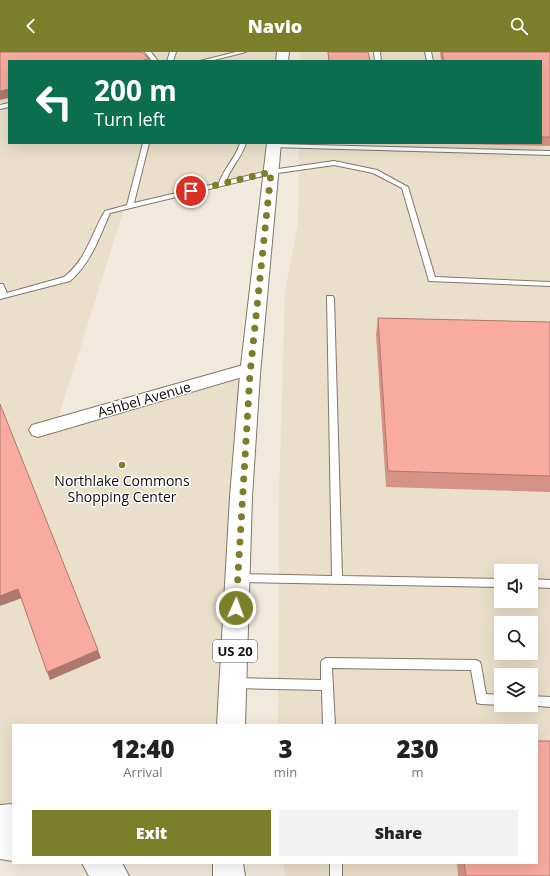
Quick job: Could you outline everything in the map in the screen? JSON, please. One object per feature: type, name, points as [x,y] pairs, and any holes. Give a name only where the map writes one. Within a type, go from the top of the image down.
[{"type":"main road","name":"US 20","points":[[231,724],[250,369],[274,144]]},
{"type":"main road","points":[[0,820],[12,819]]},
{"type":"main road","points":[[0,844],[12,846]]},
{"type":"main road","points":[[98,864],[113,876]]},
{"type":"main road","points":[[228,864],[229,876]]},
{"type":"street","name":"Ashbel Avenue","points":[[38,430],[250,369]]},
{"type":"lane","points":[[148,52],[154,60]]},
{"type":"lane","points":[[207,60],[243,52]]},
{"type":"lane","points":[[234,54],[241,60]]},
{"type":"lane","points":[[130,206],[146,144]]},
{"type":"lane","points":[[222,184],[224,175],[240,156],[243,144]]},
{"type":"lane","points":[[274,144],[550,153]]},
{"type":"lane","points":[[447,144],[448,150]]},
{"type":"lane","points":[[0,286],[2,296],[67,279],[76,273],[86,258],[107,212],[271,172],[334,163],[375,170],[404,187],[432,279],[550,284]]},
{"type":"lane","points":[[330,298],[337,580]]},
{"type":"lane","points":[[238,578],[494,583]]},
{"type":"lane","points":[[538,583],[550,584]]},
{"type":"lane","points":[[329,724],[326,663],[476,666],[481,699],[494,700]]},
{"type":"lane","points":[[233,683],[327,685]]},
{"type":"lane","points":[[538,701],[550,702]]},
{"type":"lane","points":[[336,864],[336,876]]},
{"type":"shaded area","name":"Northlake Commons Shopping Center","points":[[0,52],[283,52],[282,60],[8,60],[8,144],[274,144],[271,172],[125,206],[54,431],[250,374],[231,724],[12,724],[12,819],[0,820]]},
{"type":"shaded area","points":[[300,52],[550,52],[550,876],[285,876],[284,864],[538,864],[538,724],[278,724],[279,498],[285,291],[298,224],[299,144],[542,144],[542,60],[300,60]]},
{"type":"building","points":[[0,52],[142,52],[149,59],[8,60],[8,89],[0,91]]},
{"type":"building","points":[[328,52],[368,52],[370,60],[329,60]]},
{"type":"building","points":[[442,52],[550,52],[550,137],[542,137],[542,60],[444,60]]},
{"type":"building","points":[[378,318],[550,322],[550,476],[388,471]]},
{"type":"building","points":[[0,404],[98,650],[47,672],[18,589],[0,596]]},
{"type":"building","points":[[538,741],[550,741],[550,876],[466,876],[464,864],[538,864]]},
{"type":"place","name":"Northlake Commons Shopping Center","points":[[122,465]]},
{"type":"route","points":[[191,191],[271,172],[260,294],[250,374],[241,497],[236,608]]}]
